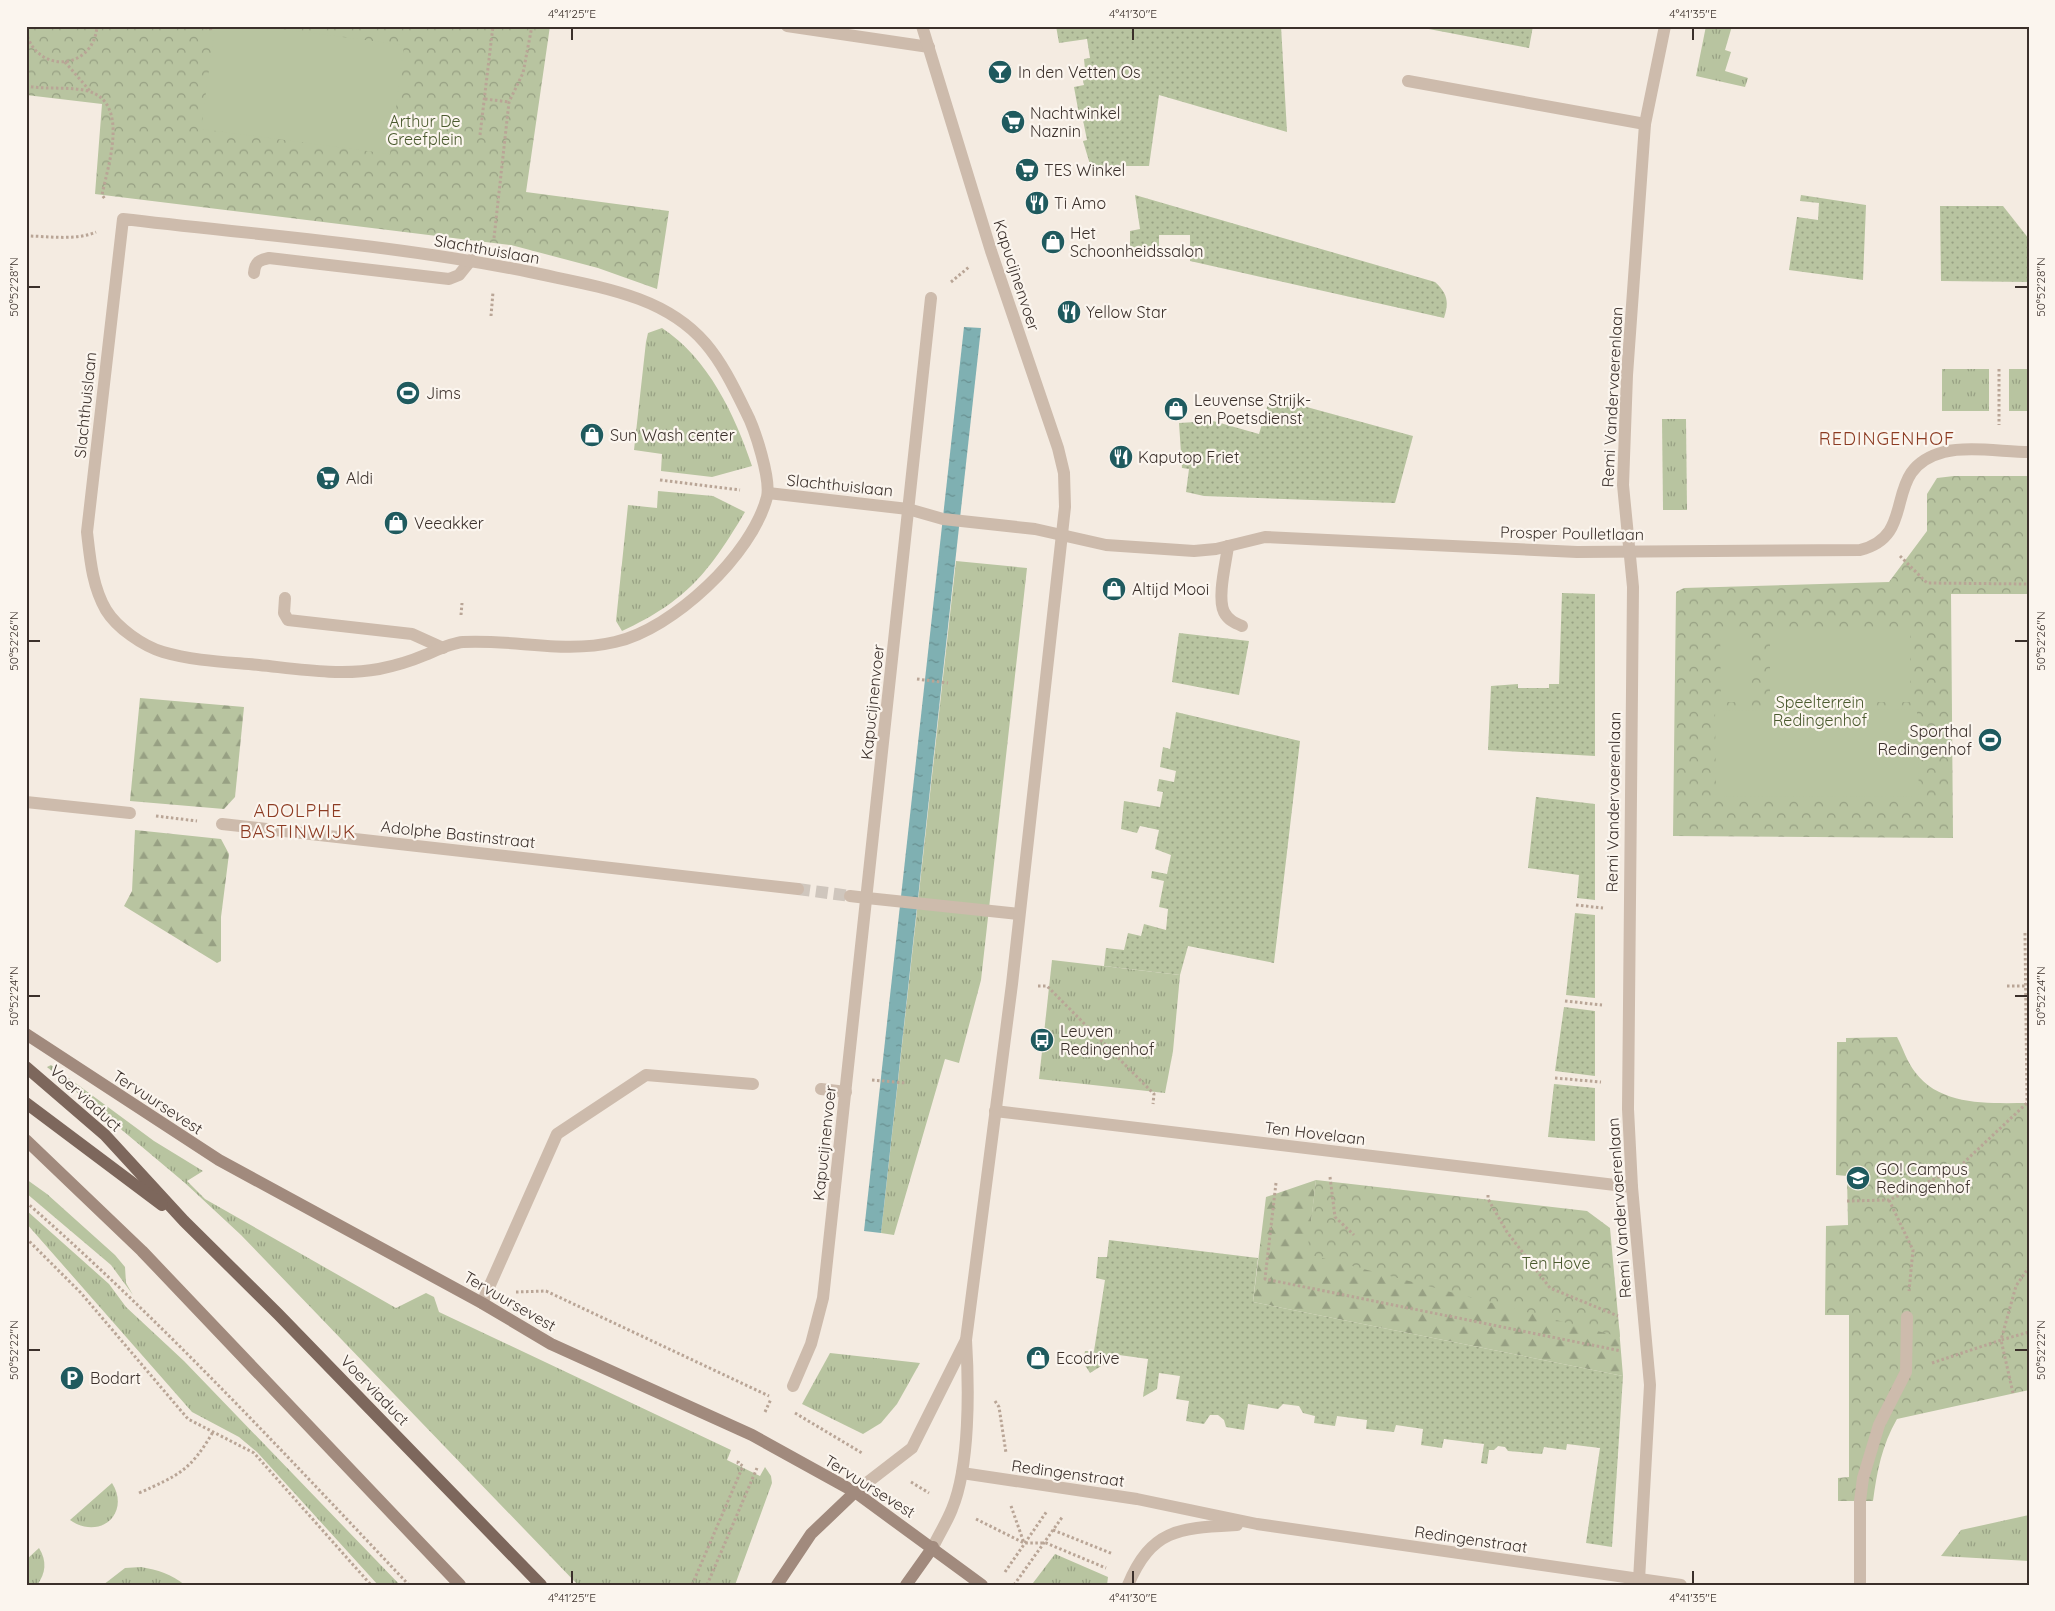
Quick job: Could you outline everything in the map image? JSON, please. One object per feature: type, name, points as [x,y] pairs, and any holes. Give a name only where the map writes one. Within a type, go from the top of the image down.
[{"type":"main road","name":"Tervuursevest","points":[[26,1034],[219,1160],[482,1303],[551,1344],[752,1435],[855,1492],[933,1547],[982,1585]]},
{"type":"main road","name":"Voerviaduct","points":[[26,1067],[105,1135],[184,1220],[541,1585]]},
{"type":"main road","name":"Voerviaduct","points":[[26,1103],[84,1148],[184,1220]]},
{"type":"main road","points":[[26,1140],[142,1251],[460,1585]]},
{"type":"main road","name":"Kapucijnenvoer","points":[[777,1585],[811,1534],[855,1492]]},
{"type":"main road","name":"Kapucijnenvoer","points":[[906,1585],[933,1547]]},
{"type":"street","points":[[787,26],[929,47]]},
{"type":"street","name":"Kapucijnenvoer","points":[[922,26],[991,251],[1058,448],[1064,473],[1062,535],[1012,984],[966,1340],[968,1396],[962,1473],[953,1508],[933,1547]]},
{"type":"street","name":"Remi Vandervaerenlaan","points":[[1640,1580],[1650,1384],[1632,1187],[1628,1082],[1633,588],[1623,485],[1627,375],[1645,124],[1665,26]]},
{"type":"street","points":[[1408,81],[1645,124]]},
{"type":"street","name":"Slachthuislaan","points":[[122,219],[471,260],[587,284],[638,298],[675,316],[707,342],[728,375],[751,422],[762,455],[768,493],[754,527],[734,558],[683,608],[650,630],[618,642],[577,648],[459,642],[378,669],[336,672],[200,660],[160,651],[127,633],[106,611],[92,575],[87,532],[122,219]]},
{"type":"street","points":[[254,273],[255,265],[259,260],[269,258],[449,279],[459,275],[471,260]]},
{"type":"street","name":"Kapucijnenvoer","points":[[793,1386],[810,1344],[823,1298],[931,298]]},
{"type":"street","points":[[1884,539],[1893,529],[1898,517],[1902,489],[1908,476],[1931,457],[1945,452],[2029,452]]},
{"type":"street","name":"Slachthuislaan","points":[[768,493],[908,509]]},
{"type":"street","points":[[908,509],[960,521],[1035,529],[1062,535]]},
{"type":"street","name":"Prosper Poulletlaan","points":[[1062,535],[1106,545],[1194,551],[1228,546],[1265,537],[1577,552],[1860,550],[1873,547],[1884,539]]},
{"type":"street","points":[[1228,546],[1221,598],[1224,612],[1231,621],[1242,626]]},
{"type":"street","points":[[285,598],[284,613],[288,620],[412,634],[443,648]]},
{"type":"street","points":[[26,802],[130,813]]},
{"type":"street","name":"Adolphe Bastinstraat","points":[[222,824],[798,889]]},
{"type":"street","points":[[850,896],[1019,914]]},
{"type":"street","points":[[482,1303],[557,1134],[646,1075],[753,1084]]},
{"type":"street","points":[[821,1089],[846,1092]]},
{"type":"street","name":"Ten Hovelaan","points":[[995,1111],[1632,1187]]},
{"type":"street","points":[[1860,1585],[1860,1501],[1863,1478],[1879,1425],[1906,1372],[1907,1317]]},
{"type":"street","name":"Kapucijnenvoer","points":[[855,1492],[912,1448],[966,1340]]},
{"type":"street","name":"Redingenstraat","points":[[962,1473],[1137,1499],[1257,1524],[1681,1585]]},
{"type":"street","name":"Redingenstraat","points":[[1129,1582],[1137,1564],[1154,1543],[1175,1532],[1198,1527],[1257,1524]]},
{"type":"path","points":[[26,32],[34,50],[43,57],[54,62],[65,62],[76,60],[85,53],[92,45],[97,26]]},
{"type":"path","points":[[195,26],[214,29]]},
{"type":"path","points":[[480,135],[493,26]]},
{"type":"path","points":[[494,265],[494,229],[508,102],[524,73],[532,26]]},
{"type":"path","points":[[65,62],[90,92],[106,101],[113,118],[112,148],[102,195],[122,219]]},
{"type":"path","points":[[26,86],[90,92]]},
{"type":"path","points":[[485,99],[508,102]]},
{"type":"path","points":[[26,236],[78,236]]},
{"type":"path","points":[[931,298],[991,251]]},
{"type":"path","points":[[1999,369],[1999,452]]},
{"type":"path","points":[[660,480],[768,493]]},
{"type":"path","points":[[1884,539],[1927,583],[2029,584]]},
{"type":"path","points":[[916,679],[948,682]]},
{"type":"path","points":[[130,813],[222,824]]},
{"type":"path","points":[[1848,1201],[1889,1200],[1958,1168],[2028,1105],[2025,933]]},
{"type":"path","points":[[1012,984],[1047,986],[1154,1094],[1150,1130]]},
{"type":"path","points":[[2007,986],[2026,986]]},
{"type":"path","points":[[1565,1001],[1595,1005],[1628,1005]]},
{"type":"path","points":[[1555,1078],[1595,1082],[1628,1082]]},
{"type":"path","points":[[872,1080],[906,1083]]},
{"type":"path","points":[[1333,1152],[1329,1182],[1336,1217],[1354,1234]]},
{"type":"path","points":[[1491,1170],[1488,1200],[1507,1232],[1550,1288],[1618,1316],[1644,1314]]},
{"type":"path","points":[[1276,1184],[1265,1279],[1621,1351],[1647,1349]]},
{"type":"path","points":[[1889,1200],[1913,1250],[1907,1317]]},
{"type":"path","points":[[26,1202],[90,1258],[409,1585]]},
{"type":"path","points":[[26,1238],[81,1293],[188,1419],[254,1453],[372,1585]]},
{"type":"path","points":[[2013,1394],[2001,1340],[2016,1286],[2029,1267]]},
{"type":"path","points":[[482,1303],[510,1292],[546,1291],[772,1397],[779,1402]]},
{"type":"path","points":[[1906,1372],[2029,1332]]},
{"type":"path","points":[[692,1585],[743,1466],[738,1463],[772,1397]]},
{"type":"path","points":[[139,1493],[176,1477],[198,1457],[213,1432]]},
{"type":"path","points":[[707,1585],[768,1444]]},
{"type":"path","points":[[1014,1585],[1046,1543],[1065,1512],[1067,1489]]},
{"type":"path","points":[[1001,1578],[1024,1543],[1067,1489]]},
{"type":"path","points":[[953,1508],[1024,1543],[1046,1543],[1129,1582]]},
{"type":"path","points":[[1053,1530],[1137,1564]]},
{"type":"green space","name":"Arthur De Greefplein","points":[[26,26],[550,26],[526,192],[669,211],[657,289],[598,268],[511,245],[95,194],[102,104],[26,95]]},
{"type":"green space","points":[[215,26],[258,26],[404,45],[390,154],[201,129]]},
{"type":"green space","points":[[1056,26],[1281,26],[1287,132],[1159,95],[1149,166],[1118,166],[1092,171],[1083,141],[1087,140],[1083,120],[1080,120],[1074,87],[1084,85],[1082,76],[1090,75],[1089,68],[1085,69],[1084,59],[1090,58],[1087,39],[1059,43]]},
{"type":"green space","points":[[1413,26],[1533,26],[1529,48]]},
{"type":"green space","points":[[1706,26],[1732,26],[1725,50],[1731,52],[1725,71],[1748,78],[1745,87],[1696,76]]},
{"type":"green space","points":[[1135,195],[1435,282],[1443,290],[1446,298],[1447,307],[1444,318],[1190,261],[1190,235],[1159,235],[1159,249],[1130,247],[1130,231],[1140,229]]},
{"type":"green space","points":[[1801,195],[1866,205],[1863,280],[1789,270],[1797,217],[1818,220],[1819,203],[1800,201]]},
{"type":"green space","points":[[1940,206],[2003,206],[2029,239],[2029,282],[1941,281]]},
{"type":"green space","points":[[662,328],[693,355],[718,389],[737,427],[752,466],[712,477],[661,471],[662,454],[634,450],[648,333]]},
{"type":"green space","points":[[1942,369],[1989,369],[1989,411],[1942,411]]},
{"type":"green space","points":[[2009,369],[2029,369],[2029,411],[2009,411]]},
{"type":"green space","points":[[1270,397],[1413,436],[1395,503],[1204,496],[1186,492],[1189,469],[1182,468],[1179,423],[1213,421],[1259,434]]},
{"type":"green space","points":[[1662,419],[1686,419],[1687,510],[1663,510]]},
{"type":"green space","name":"Speelterrein Redingenhof","points":[[1954,476],[2029,476],[2029,594],[1951,594],[1953,838],[1673,836],[1676,592],[1684,588],[1889,582],[1927,531],[1927,494],[1937,478]]},
{"type":"green space","points":[[658,491],[713,496],[745,512],[720,552],[694,583],[664,608],[622,631],[616,621],[628,505],[657,508]]},
{"type":"green space","points":[[956,561],[1027,568],[981,980],[959,1063],[945,1059],[894,1235],[881,1233]]},
{"type":"green space","points":[[1562,593],[1595,594],[1595,756],[1488,750],[1491,686],[1518,684],[1518,688],[1549,688],[1549,684],[1559,684]]},
{"type":"green space","points":[[1720,628],[1751,628],[1751,702],[1721,702]]},
{"type":"green space","points":[[1770,628],[1910,628],[1910,702],[1770,702]]},
{"type":"green space","points":[[1179,633],[1249,641],[1239,695],[1172,682]]},
{"type":"green space","points":[[140,698],[244,707],[235,797],[224,809],[130,801]]},
{"type":"green space","points":[[1917,709],[1919,796],[1716,797],[1715,711]]},
{"type":"green space","points":[[1176,712],[1300,741],[1274,963],[1188,946],[1180,975],[1104,966],[1106,948],[1124,950],[1128,933],[1141,936],[1144,924],[1166,930],[1168,909],[1159,907],[1164,881],[1151,878],[1152,871],[1167,874],[1171,855],[1155,849],[1159,830],[1140,826],[1137,833],[1121,829],[1124,801],[1160,807],[1163,792],[1157,791],[1159,779],[1174,782],[1176,771],[1160,767],[1163,747],[1170,749]]},
{"type":"green space","points":[[1536,797],[1595,804],[1595,900],[1577,898],[1579,875],[1528,868]]},
{"type":"green space","points":[[135,830],[221,839],[229,854],[221,917],[221,961],[217,963],[124,906],[132,891]]},
{"type":"green space","points":[[1575,913],[1595,915],[1595,998],[1566,995]]},
{"type":"green space","points":[[1052,960],[1180,975],[1173,1051],[1165,1093],[1039,1079]]},
{"type":"green space","points":[[1564,1007],[1595,1011],[1595,1076],[1555,1071]]},
{"type":"green space","points":[[1897,1037],[1912,1068],[1926,1083],[1938,1092],[1967,1101],[2029,1103],[2029,1390],[1897,1419],[1887,1439],[1881,1458],[1873,1501],[1838,1501],[1838,1478],[1849,1477],[1849,1315],[1825,1315],[1826,1226],[1848,1225],[1847,1176],[1836,1175],[1837,1042],[1846,1042],[1846,1038]]},
{"type":"green space","points":[[51,1065],[154,1141],[203,1171],[187,1181],[205,1199],[396,1308],[426,1293],[434,1297],[439,1312],[731,1450],[727,1460],[760,1476],[765,1467],[771,1476],[772,1483],[735,1585],[578,1585],[241,1235],[185,1183],[47,1067]]},
{"type":"green space","points":[[1554,1084],[1595,1088],[1595,1141],[1548,1137]]},
{"type":"green space","points":[[26,1179],[47,1194],[115,1255],[125,1267],[126,1283],[133,1295],[111,1265],[26,1193]]},
{"type":"green space","points":[[1316,1180],[1311,1223],[1619,1328],[1623,1376],[1253,1302],[1266,1197]]},
{"type":"green space","name":"Ten Hove","points":[[1316,1180],[1587,1211],[1610,1228],[1620,1337],[1307,1254]]},
{"type":"green space","points":[[26,1210],[109,1284],[126,1307],[184,1361],[400,1585],[378,1585],[257,1452],[239,1437],[192,1412],[26,1223]]},
{"type":"green space","points":[[1109,1240],[1258,1258],[1253,1302],[1623,1376],[1612,1547],[1586,1543],[1600,1448],[1567,1444],[1566,1450],[1544,1447],[1542,1454],[1508,1451],[1505,1447],[1498,1446],[1494,1450],[1489,1450],[1487,1464],[1481,1463],[1484,1444],[1444,1439],[1442,1448],[1421,1445],[1423,1429],[1396,1425],[1394,1432],[1366,1429],[1367,1420],[1337,1416],[1335,1426],[1314,1423],[1315,1416],[1303,1413],[1299,1406],[1283,1404],[1278,1409],[1248,1404],[1244,1430],[1226,1427],[1224,1420],[1218,1415],[1210,1415],[1204,1424],[1186,1421],[1189,1401],[1176,1399],[1180,1376],[1159,1373],[1157,1389],[1143,1397],[1148,1359],[1119,1355],[1090,1373],[1083,1362],[1085,1351],[1094,1351],[1105,1280],[1096,1278],[1098,1257],[1107,1257]]},
{"type":"green space","points":[[830,1353],[920,1363],[897,1404],[881,1423],[863,1434],[802,1404]]},
{"type":"green space","points":[[112,1483],[117,1494],[118,1504],[115,1513],[109,1521],[92,1527],[81,1526],[70,1520]]},
{"type":"green space","points":[[2029,1515],[2029,1561],[1941,1556],[1961,1530]]},
{"type":"green space","points":[[39,1548],[44,1562],[44,1571],[37,1585],[26,1585],[26,1560]]},
{"type":"green space","points":[[1055,1554],[1108,1577],[1107,1585],[1035,1585],[1033,1583]]},
{"type":"green space","points":[[141,1567],[164,1573],[185,1585],[103,1585],[125,1568]]},
{"type":"water","points":[[964,327],[981,328],[881,1233],[864,1231]]},
{"type":"tunnel","points":[[798,889],[850,896]]},
{"type":"place","name":"In den Vetten Os","points":[[1000,72]]},
{"type":"place","name":"Nachtwinkel Naznin","points":[[1013,122]]},
{"type":"place","name":"TES Winkel","points":[[1027,170]]},
{"type":"place","name":"Ti Amo","points":[[1037,203]]},
{"type":"place","name":"Het Schoonheidssalon","points":[[1053,242]]},
{"type":"place","name":"Yellow Star","points":[[1069,312]]},
{"type":"place","name":"Jims","points":[[408,393]]},
{"type":"place","name":"Leuvense Strijk- en Poetsdienst","points":[[1176,409]]},
{"type":"place","name":"Sun Wash center","points":[[592,435]]},
{"type":"place","name":"Kaputop Friet","points":[[1121,457]]},
{"type":"place","name":"Aldi","points":[[328,478]]},
{"type":"place","name":"Veeakker","points":[[396,523]]},
{"type":"place","name":"Altijd Mooi","points":[[1114,589]]},
{"type":"place","name":"Sporthal Redingenhof","points":[[1990,740]]},
{"type":"place","name":"Leuven Redingenhof","points":[[1042,1040]]},
{"type":"place","name":"GO! Campus Redingenhof","points":[[1858,1178]]},
{"type":"place","name":"Ecodrive","points":[[1038,1358]]},
{"type":"place","name":"Bodart","points":[[72,1378]]},
{"type":"district","name":"REDINGENHOF","points":[[1887,438]]},
{"type":"district","name":"ADOLPHE BASTINWIJK","points":[[298,820]]}]
